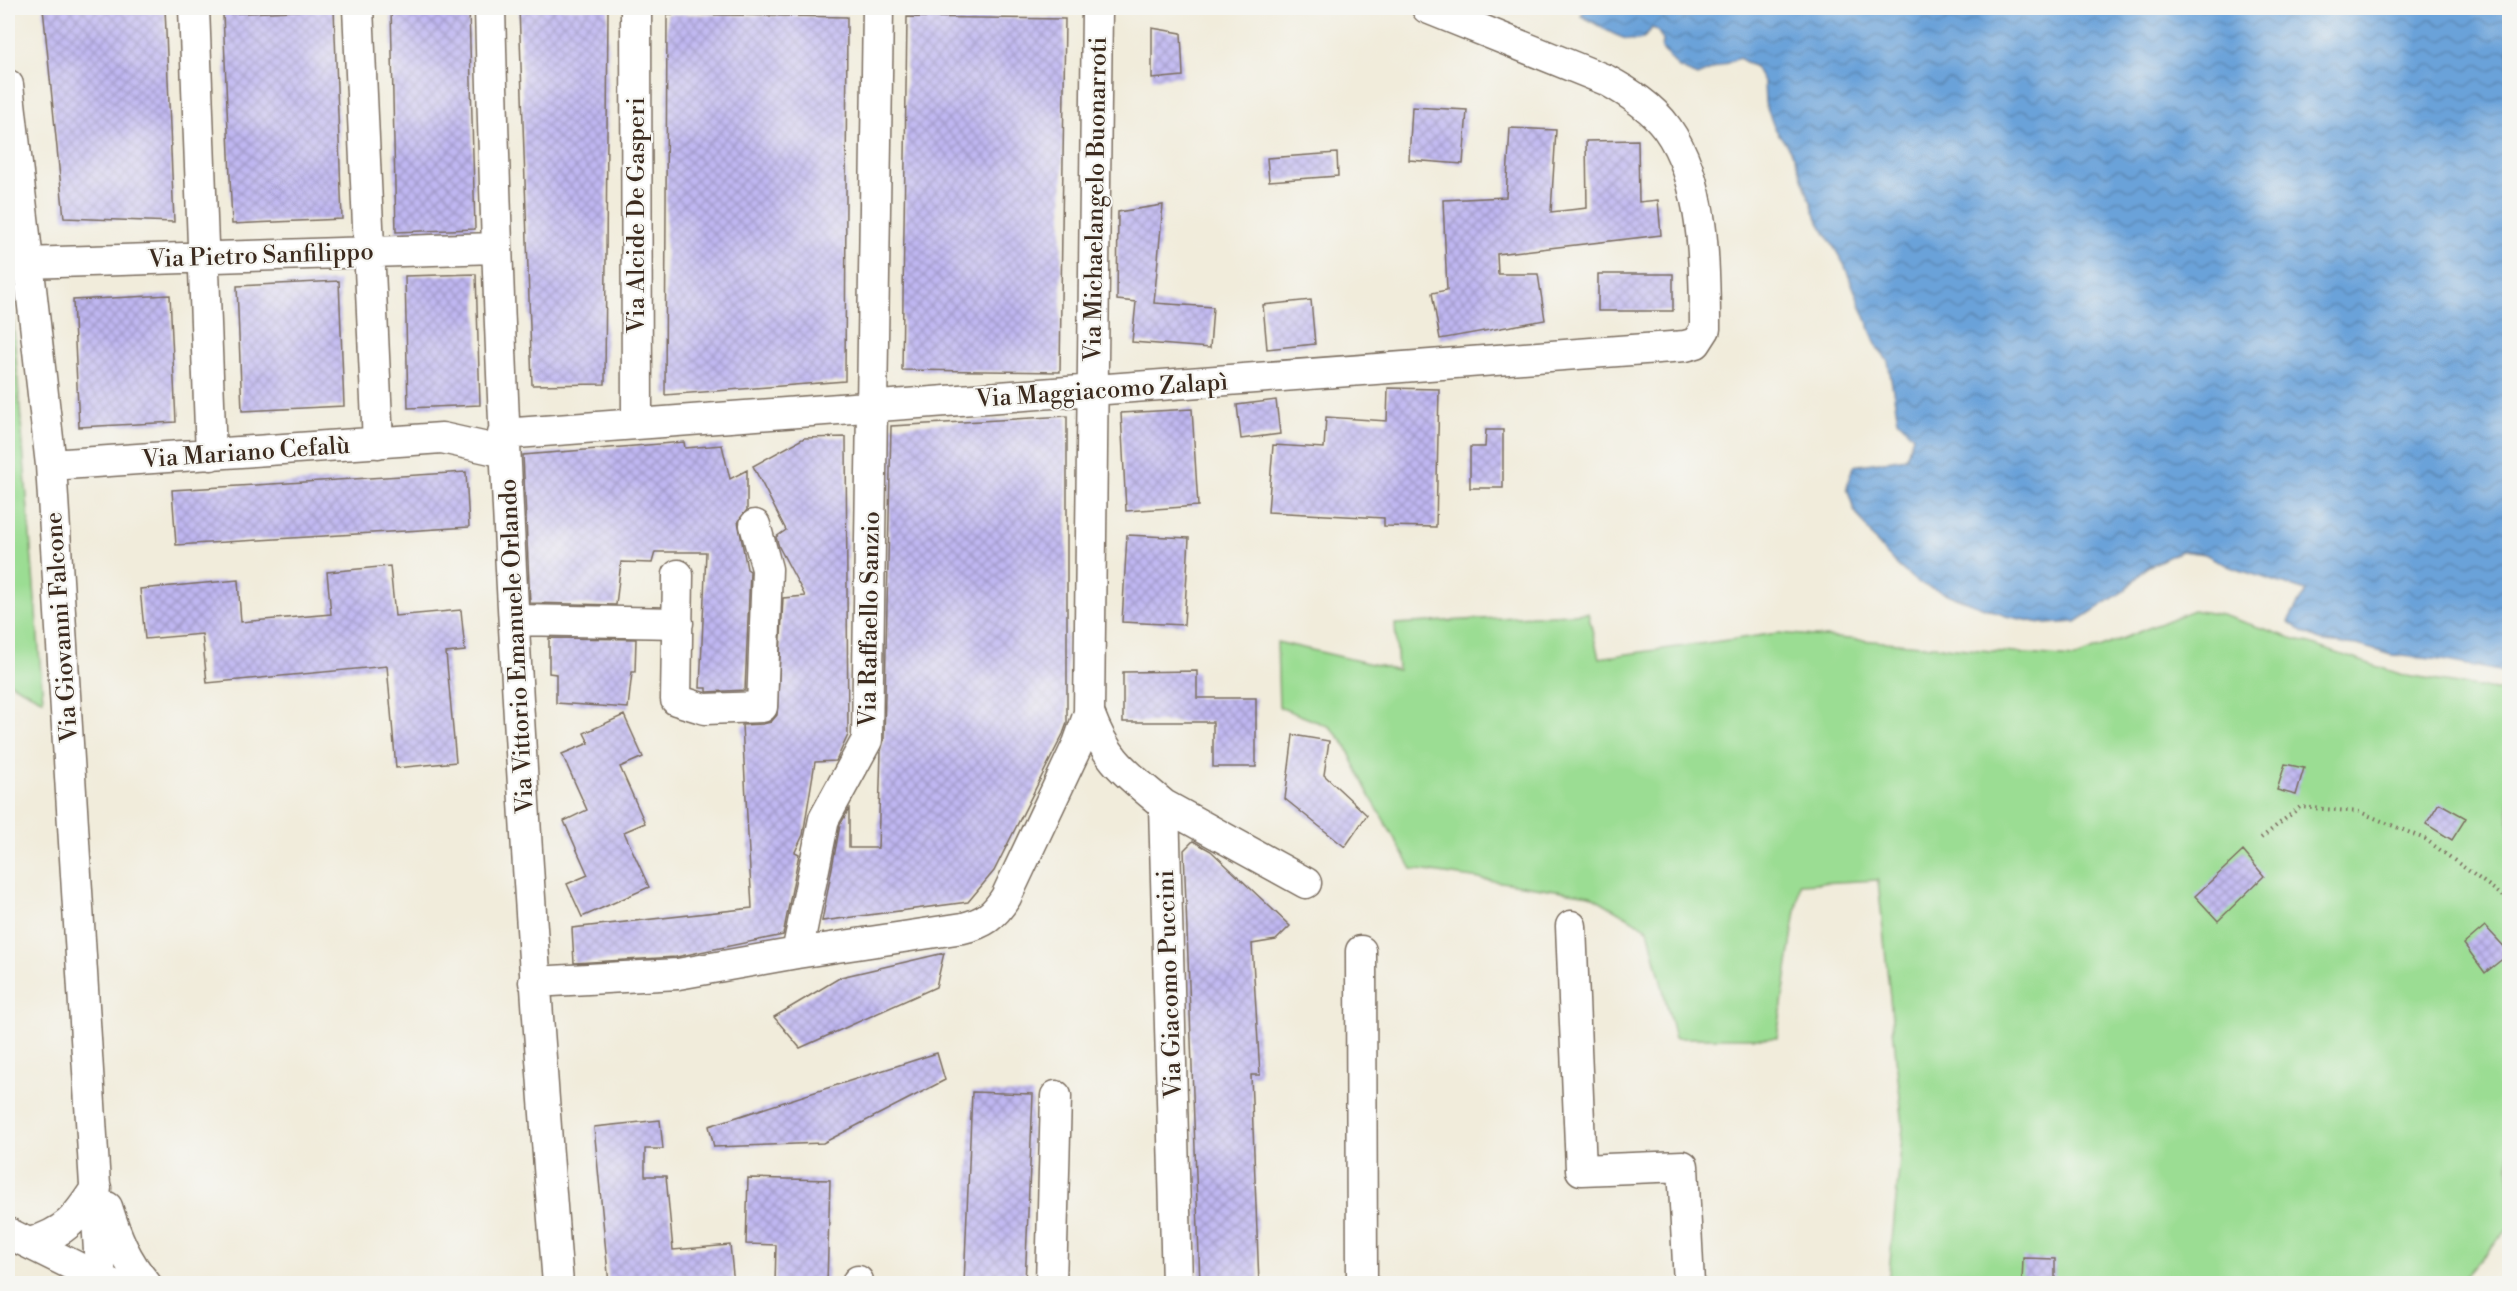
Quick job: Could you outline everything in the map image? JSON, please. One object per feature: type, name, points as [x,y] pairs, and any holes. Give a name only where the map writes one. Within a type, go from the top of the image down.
[{"type":"street","points":[[195,8],[211,455]]},
{"type":"street","points":[[358,8],[378,443]]},
{"type":"street","name":"Via Vittorio Emanuele Orlando","points":[[489,8],[495,248],[504,433],[534,982],[558,1284]]},
{"type":"street","name":"Via Alcide De Gasperi","points":[[636,8],[637,422]]},
{"type":"street","name":"Via Raffaello Sanzio","points":[[797,953],[824,819],[867,740],[878,8]]},
{"type":"street","name":"Via Michaelangelo Buonarroti","points":[[1089,713],[1097,8]]},
{"type":"street","name":"Via Maggiacomo Zalapì","points":[[504,433],[1094,392],[1685,346],[1700,339],[1705,323],[1701,227],[1686,165],[1666,126],[1631,94],[1606,80],[1428,8]]},
{"type":"street","name":"Via Giovanni Falcone","points":[[8,85],[26,263],[51,465],[104,1282]]},
{"type":"street","name":"Via Pietro Sanfilippo","points":[[26,263],[495,248]]},
{"type":"street","name":"Via Mariano Cefalù","points":[[51,465],[504,433]]},
{"type":"street","points":[[678,576],[676,700],[705,709],[762,707],[767,569],[755,525]]},
{"type":"street","points":[[516,620],[678,623]]},
{"type":"street","points":[[1089,713],[1100,741],[1113,762],[1164,805],[1306,883]]},
{"type":"street","points":[[534,982],[678,974],[982,924],[996,912],[1006,897],[1078,744],[1089,713]]},
{"type":"street","name":"Via Giacomo Puccini","points":[[1164,805],[1177,1284]]},
{"type":"street","points":[[1571,926],[1581,1170],[1683,1166],[1689,1284]]},
{"type":"street","points":[[1361,951],[1362,1284]]},
{"type":"street","points":[[1051,1284],[1056,1096]]},
{"type":"street","points":[[20,1239],[54,1235],[76,1218],[96,1179]]},
{"type":"street","name":"Via Giovanni Falcone","points":[[96,1179],[116,1237],[131,1267],[146,1284]]},
{"type":"street","points":[[20,1239],[104,1282]]},
{"type":"street","points":[[20,1239],[64,1284]]},
{"type":"path","points":[[2261,838],[2300,807],[2360,812],[2425,839],[2510,901]]},
{"type":"green space","points":[[8,259],[10,282],[43,700],[8,682]]},
{"type":"green space","points":[[2193,610],[2222,615],[2406,676],[2509,692],[2509,1227],[2460,1283],[1888,1283],[1903,1127],[1878,880],[1800,884],[1777,1038],[1675,1038],[1648,929],[1590,895],[1412,869],[1366,789],[1345,744],[1330,727],[1279,707],[1277,642],[1398,670],[1395,624],[1588,613],[1599,658],[1778,633],[2074,658]]},
{"type":"water","points":[[1585,8],[2509,8],[2509,673],[2442,660],[2392,655],[2357,645],[2324,642],[2304,633],[2288,621],[2306,591],[2230,567],[2205,554],[2181,551],[2147,567],[2124,591],[2076,622],[2046,624],[2006,616],[1918,583],[1879,546],[1854,510],[1847,487],[1853,466],[1906,458],[1913,436],[1898,420],[1888,361],[1878,349],[1844,264],[1817,219],[1794,156],[1774,127],[1765,103],[1764,83],[1755,67],[1739,58],[1697,76],[1679,68],[1662,49],[1663,40],[1657,30],[1652,28],[1640,40],[1624,38],[1581,16]]},
{"type":"building","points":[[43,8],[165,8],[174,222],[64,218]]},
{"type":"building","points":[[391,8],[469,8],[475,229],[396,232]]},
{"type":"building","points":[[519,8],[608,8],[605,384],[532,385]]},
{"type":"building","points":[[334,9],[342,219],[232,224],[223,14]]},
{"type":"building","points":[[667,14],[847,17],[845,381],[665,395]]},
{"type":"building","points":[[907,17],[1065,19],[1060,372],[902,370]]},
{"type":"building","points":[[1152,28],[1181,33],[1183,76],[1152,79]]},
{"type":"building","points":[[1412,107],[1467,110],[1463,164],[1409,160]]},
{"type":"building","points":[[1510,128],[1556,130],[1551,212],[1587,208],[1586,141],[1638,140],[1639,202],[1658,200],[1661,235],[1497,254],[1498,274],[1538,274],[1545,320],[1440,339],[1432,293],[1447,290],[1443,200],[1506,197]]},
{"type":"building","points":[[1337,153],[1338,176],[1269,181],[1267,158]]},
{"type":"building","points":[[1163,205],[1154,303],[1213,307],[1210,348],[1132,342],[1136,302],[1117,300],[1118,212]]},
{"type":"building","points":[[476,274],[480,405],[408,408],[405,276]]},
{"type":"building","points":[[1598,274],[1673,274],[1673,311],[1598,311]]},
{"type":"building","points":[[339,281],[344,406],[242,411],[237,286]]},
{"type":"building","points":[[170,295],[176,422],[79,427],[73,300]]},
{"type":"building","points":[[1311,300],[1315,344],[1267,349],[1263,305]]},
{"type":"building","points":[[1388,388],[1439,389],[1436,527],[1384,526],[1384,518],[1268,512],[1273,445],[1324,448],[1326,417],[1387,421]]},
{"type":"building","points":[[1276,400],[1280,434],[1241,439],[1237,405]]},
{"type":"building","points":[[1192,409],[1198,506],[1126,511],[1121,413]]},
{"type":"building","points":[[1067,416],[1067,723],[1063,734],[994,871],[968,902],[822,921],[840,825],[849,809],[849,848],[878,848],[881,751],[884,740],[891,426]]},
{"type":"building","points":[[1486,430],[1503,430],[1503,488],[1470,488],[1470,447],[1485,447]]},
{"type":"building","points":[[846,437],[848,735],[836,761],[815,762],[803,835],[795,852],[799,854],[783,935],[676,957],[574,963],[572,928],[752,908],[742,725],[771,722],[777,715],[783,598],[805,596],[776,537],[786,530],[753,466],[804,438]]},
{"type":"building","points":[[684,442],[685,448],[722,445],[730,479],[747,470],[747,510],[738,521],[747,569],[750,571],[745,690],[707,692],[707,688],[700,688],[706,552],[655,552],[652,563],[621,562],[616,605],[530,603],[523,455]]},
{"type":"building","points":[[466,472],[469,527],[176,545],[172,490]]},
{"type":"building","points":[[1127,535],[1189,538],[1184,625],[1122,622]]},
{"type":"building","points":[[390,566],[395,616],[461,610],[465,651],[446,653],[456,762],[396,768],[387,666],[207,683],[202,634],[145,639],[140,589],[238,580],[241,622],[331,614],[327,572]]},
{"type":"building","points":[[549,638],[636,639],[635,672],[632,672],[628,708],[556,703],[556,674],[549,673]]},
{"type":"building","points":[[1197,671],[1197,698],[1256,698],[1256,767],[1213,767],[1213,722],[1123,722],[1123,672]]},
{"type":"building","points":[[624,715],[643,757],[620,767],[645,823],[624,832],[649,887],[582,917],[567,884],[588,875],[564,821],[587,810],[562,754],[589,743],[584,733]]},
{"type":"building","points":[[1293,735],[1329,741],[1324,775],[1367,815],[1345,847],[1285,799]]},
{"type":"building","points":[[2285,764],[2304,768],[2296,795],[2277,790]]},
{"type":"building","points":[[2439,803],[2466,818],[2452,840],[2426,824]]},
{"type":"building","points":[[1193,841],[1211,851],[1290,926],[1276,940],[1252,944],[1260,1075],[1251,1075],[1259,1284],[1200,1284],[1184,850]]},
{"type":"building","points":[[2243,851],[2264,876],[2218,921],[2195,896]]},
{"type":"building","points":[[2485,926],[2510,953],[2485,973],[2464,944]]},
{"type":"building","points":[[944,953],[936,987],[800,1048],[774,1017],[841,977]]},
{"type":"building","points":[[937,1053],[945,1080],[823,1143],[714,1147],[709,1126]]},
{"type":"building","points":[[972,1092],[1033,1094],[1025,1284],[964,1284]]},
{"type":"building","points":[[660,1120],[663,1149],[645,1149],[645,1176],[666,1176],[673,1250],[730,1245],[734,1284],[609,1284],[594,1127]]},
{"type":"building","points":[[748,1178],[830,1180],[827,1284],[775,1284],[776,1245],[746,1244]]},
{"type":"building","points":[[2023,1258],[2055,1259],[2055,1284],[2022,1284]]}]
